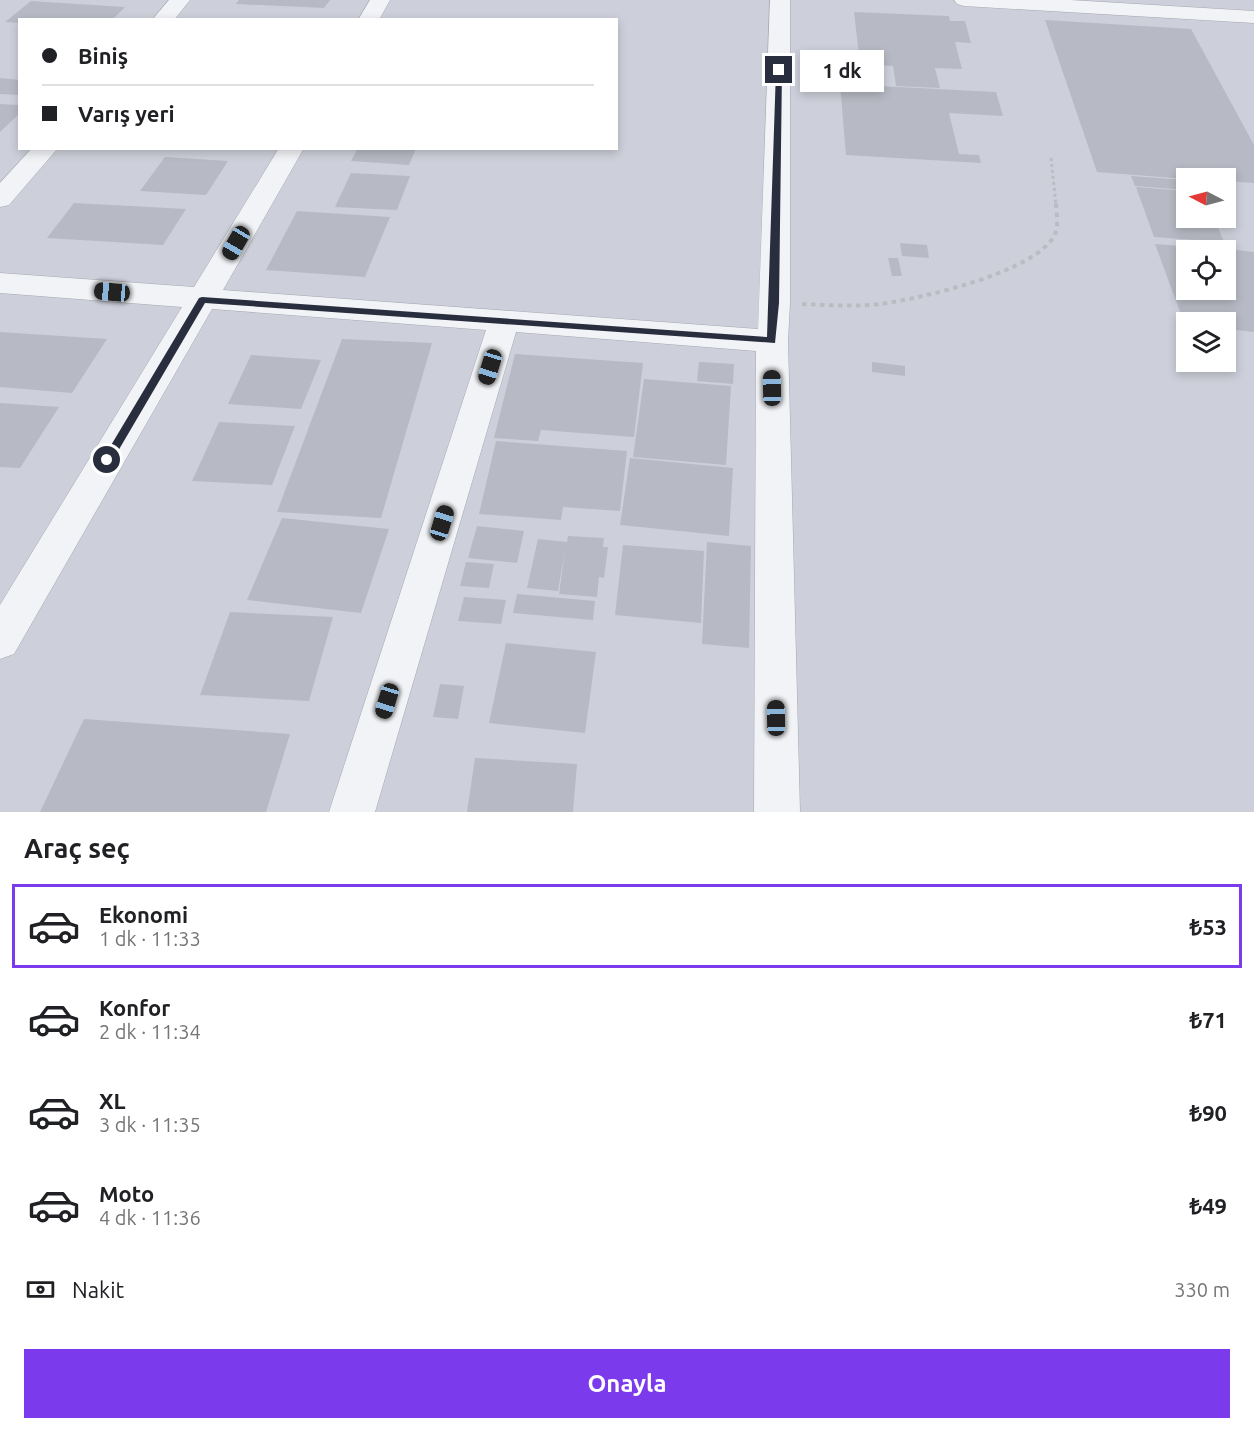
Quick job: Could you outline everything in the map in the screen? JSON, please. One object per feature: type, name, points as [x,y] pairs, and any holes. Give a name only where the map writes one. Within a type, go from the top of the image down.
[{"type":"street","points":[[164,18],[180,0]]},
{"type":"street","points":[[370,18],[380,0]]},
{"type":"street","points":[[777,812],[772,341],[775,303],[780,0]]},
{"type":"street","points":[[964,0],[1248,23]]},
{"type":"street","points":[[1224,0],[1248,23]]},
{"type":"street","points":[[0,199],[44,150]]},
{"type":"street","points":[[0,641],[291,150]]},
{"type":"street","points":[[0,284],[772,341]]},
{"type":"street","points":[[352,812],[504,322]]},
{"type":"path","points":[[775,303],[851,306],[881,304],[954,287],[1018,266],[1046,247],[1056,233],[1051,158]]},
{"type":"shaded area","points":[[0,0],[1254,0],[1254,812],[0,812]]},
{"type":"building","points":[[239,0],[330,0],[324,8],[236,4]]},
{"type":"building","points":[[31,1],[125,7],[114,18],[18,18],[18,23],[5,22]]},
{"type":"building","points":[[854,12],[949,16],[950,21],[965,21],[971,43],[955,42],[962,69],[935,68],[940,88],[896,86],[893,66],[860,64]]},
{"type":"building","points":[[1045,20],[1191,29],[1254,145],[1254,183],[1236,182],[1236,168],[1176,168],[1176,178],[1097,172]]},
{"type":"building","points":[[0,78],[18,80],[18,95],[0,94]]},
{"type":"building","points":[[840,84],[996,92],[1003,116],[949,113],[959,154],[979,155],[981,163],[846,155]]},
{"type":"building","points":[[0,104],[18,105],[18,115],[0,132]]},
{"type":"building","points":[[357,150],[415,150],[409,165],[351,161]]},
{"type":"building","points":[[165,157],[228,161],[206,195],[140,191]]},
{"type":"building","points":[[351,173],[410,176],[397,210],[335,207]]},
{"type":"building","points":[[1131,176],[1176,179],[1176,189],[1135,186]]},
{"type":"building","points":[[1136,187],[1176,190],[1176,228],[1218,228],[1223,240],[1196,240],[1154,237]]},
{"type":"building","points":[[74,203],[186,209],[163,245],[47,238]]},
{"type":"building","points":[[297,211],[390,217],[365,277],[266,270]]},
{"type":"building","points":[[900,243],[927,245],[929,258],[902,256]]},
{"type":"building","points":[[1155,244],[1176,246],[1176,300],[1236,300],[1236,250],[1254,252],[1254,332],[1236,330],[1236,312],[1180,312]]},
{"type":"building","points":[[888,258],[898,258],[902,276],[892,276]]},
{"type":"building","points":[[0,332],[107,339],[72,393],[0,387]]},
{"type":"building","points":[[342,339],[432,343],[381,518],[277,512]]},
{"type":"building","points":[[515,354],[643,363],[634,437],[541,430],[538,441],[494,438]]},
{"type":"building","points":[[251,355],[321,360],[301,409],[228,404]]},
{"type":"building","points":[[699,362],[734,364],[733,384],[697,381]]},
{"type":"building","points":[[872,362],[905,366],[905,376],[872,372]]},
{"type":"building","points":[[644,379],[731,386],[726,465],[633,457]]},
{"type":"building","points":[[0,403],[59,407],[20,468],[0,467]]},
{"type":"building","points":[[219,422],[295,426],[272,485],[192,481]]},
{"type":"building","points":[[496,441],[627,451],[620,511],[563,507],[561,520],[479,514]]},
{"type":"building","points":[[630,458],[733,468],[729,536],[620,525]]},
{"type":"building","points":[[282,518],[389,529],[361,613],[247,600]]},
{"type":"building","points":[[477,526],[524,531],[517,563],[468,558]]},
{"type":"building","points":[[568,536],[604,538],[603,547],[608,547],[604,578],[599,577],[597,597],[559,594],[565,550],[558,591],[527,588],[538,539],[567,542]]},
{"type":"building","points":[[707,542],[751,546],[749,648],[702,644]]},
{"type":"building","points":[[623,545],[704,551],[701,623],[615,615]]},
{"type":"building","points":[[466,562],[494,564],[489,588],[460,586]]},
{"type":"building","points":[[517,594],[595,601],[593,620],[513,613]]},
{"type":"building","points":[[464,597],[506,600],[501,624],[458,621]]},
{"type":"building","points":[[230,612],[333,617],[309,701],[200,695]]},
{"type":"building","points":[[506,643],[596,652],[585,733],[489,723]]},
{"type":"building","points":[[440,684],[464,686],[458,719],[433,717]]},
{"type":"building","points":[[84,719],[290,734],[266,812],[40,812]]},
{"type":"building","points":[[475,758],[577,764],[573,812],[467,812]]},
{"type":"route","points":[[107,460],[202,300],[772,341],[775,303],[779,70]]}]
